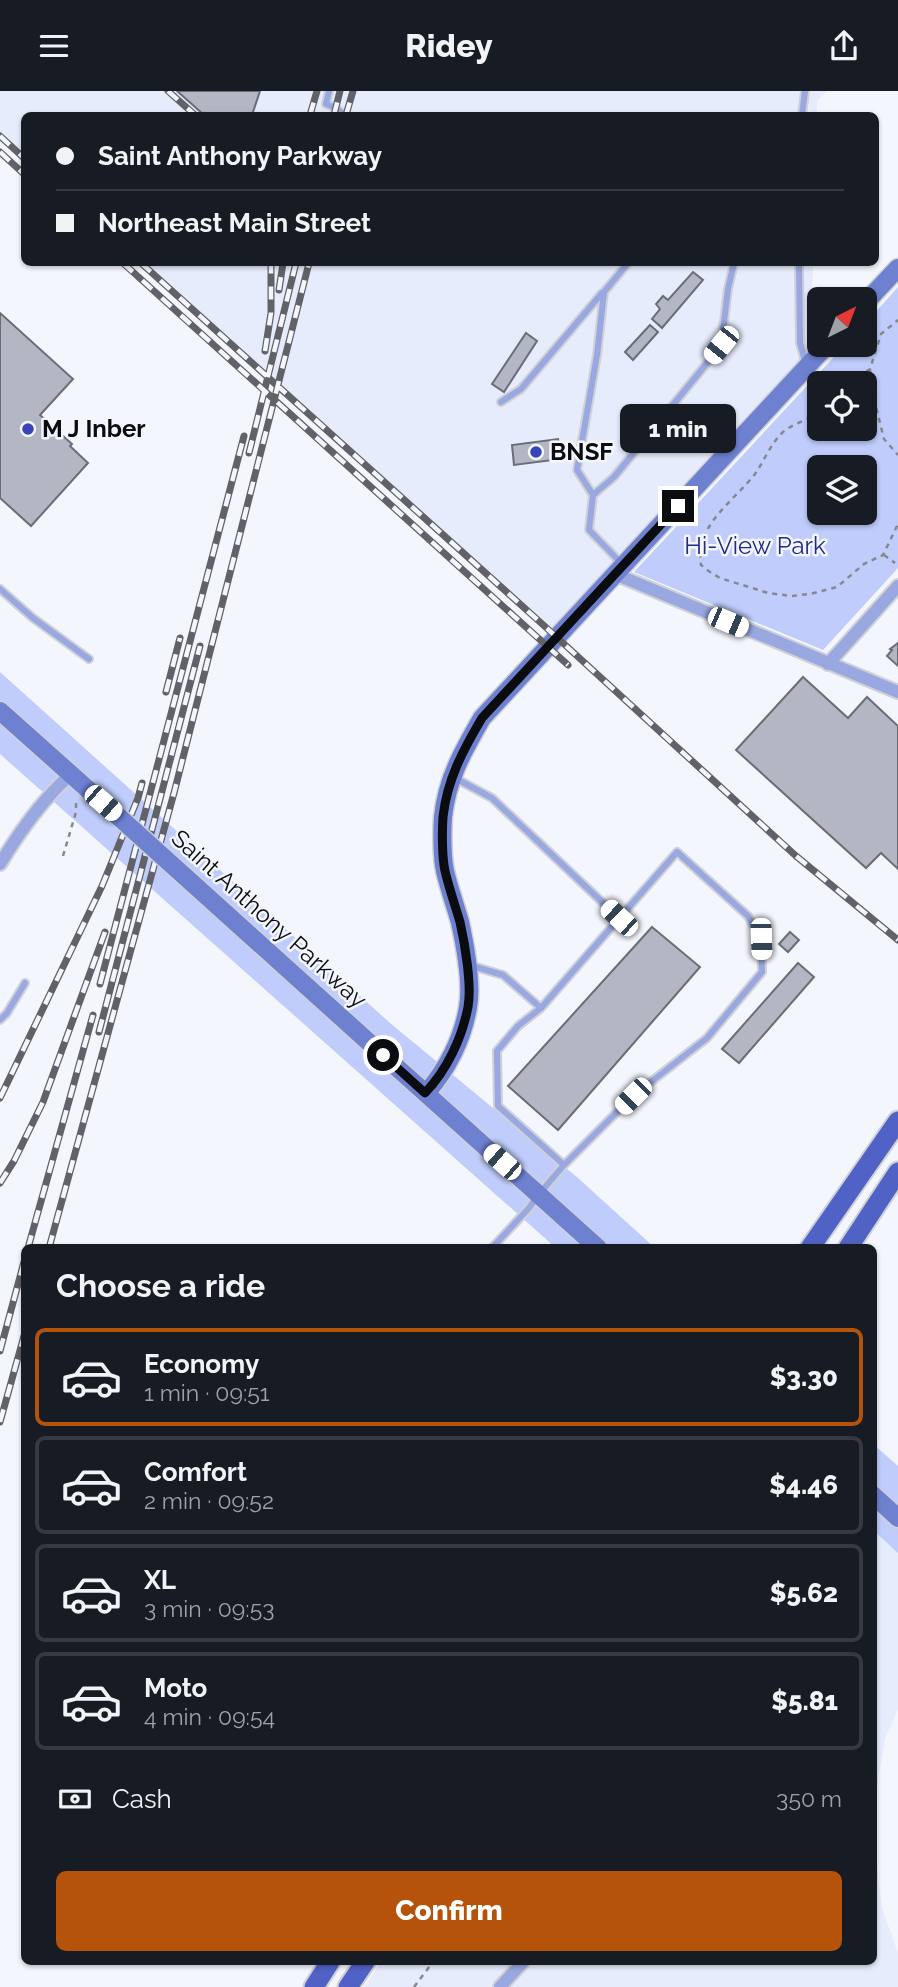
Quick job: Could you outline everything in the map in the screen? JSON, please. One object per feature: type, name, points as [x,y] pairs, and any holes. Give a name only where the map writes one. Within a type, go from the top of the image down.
[{"type":"main road","points":[[813,1244],[898,1121]]},
{"type":"main road","points":[[851,1244],[898,1172]]},
{"type":"main road","points":[[314,1987],[328,1965]]},
{"type":"main road","points":[[348,1987],[363,1965]]},
{"type":"street","points":[[877,290],[898,268]]},
{"type":"street","points":[[425,1093],[435,1082],[456,1047],[469,1006],[467,964],[460,924],[445,869],[443,818],[452,776],[463,750],[482,718],[816,357]]},
{"type":"street","points":[[620,570],[898,692]]},
{"type":"street","points":[[828,663],[898,586]]},
{"type":"street","name":"Saint Anthony Parkway","points":[[0,712],[594,1244]]},
{"type":"street","points":[[0,864],[27,821],[70,775]]},
{"type":"street","points":[[877,1499],[898,1518]]},
{"type":"street","points":[[500,1987],[520,1965]]},
{"type":"lane","points":[[329,91],[326,104],[340,112]]},
{"type":"lane","points":[[802,112],[805,91]]},
{"type":"lane","points":[[501,401],[521,389],[626,266]]},
{"type":"lane","points":[[593,495],[614,477],[721,345],[733,266]]},
{"type":"lane","points":[[799,266],[800,343],[806,368]]},
{"type":"lane","points":[[604,292],[597,355],[577,470],[593,495],[589,530],[620,570]]},
{"type":"lane","points":[[0,589],[33,618],[89,659]]},
{"type":"lane","points":[[452,776],[492,798],[619,918]]},
{"type":"lane","points":[[496,1244],[564,1165],[633,1096],[707,1038],[762,971],[761,939],[748,916],[677,852],[541,1008],[518,1026],[497,1051],[498,1106],[564,1165]]},
{"type":"lane","points":[[467,964],[503,975],[541,1008]]},
{"type":"lane","points":[[0,1020],[25,983]]},
{"type":"path","points":[[898,320],[881,334],[870,369],[870,383],[884,439],[898,455]]},
{"type":"path","points":[[807,420],[782,433],[766,453],[756,472],[721,509],[701,548],[701,565],[720,578],[768,593],[790,596],[810,594],[837,587],[864,564],[883,555],[898,524]]},
{"type":"path","points":[[883,555],[895,563]]},
{"type":"path","points":[[63,856],[76,811],[76,801]]},
{"type":"path","points":[[414,1987],[431,1965]]},
{"type":"shaded area","points":[[0,91],[827,91],[817,101],[817,112],[21,112],[21,155],[0,136]]},
{"type":"shaded area","points":[[143,266],[813,266],[812,287],[807,287],[806,355],[550,634]]},
{"type":"shaded area","points":[[877,1533],[898,1552],[898,1709],[885,1739],[877,1786]]},
{"type":"shaded area","points":[[877,1869],[882,1908],[898,1953],[898,1987],[364,1987],[379,1965],[877,1965]]},
{"type":"green space","name":"Hi-View Park","points":[[898,287],[898,568],[823,650],[634,572],[807,386],[807,441],[877,441],[877,371],[821,371],[834,357],[877,357],[877,311]]},
{"type":"green space","points":[[0,672],[390,1023],[578,1178],[651,1244],[551,1244],[0,754]]},
{"type":"green space","points":[[877,1448],[898,1466],[898,1553],[877,1534]]},
{"type":"building","points":[[177,91],[260,91],[253,112],[201,112]]},
{"type":"building","points":[[693,272],[703,280],[662,328],[652,319],[660,309],[656,304],[663,296],[668,300]]},
{"type":"building","name":"M J Inber","points":[[0,313],[73,379],[40,415],[72,444],[70,446],[88,463],[31,526],[0,498]]},
{"type":"building","points":[[650,325],[658,332],[633,360],[625,352]]},
{"type":"building","name":"BNSF","points":[[526,333],[537,341],[504,392],[492,384]]},
{"type":"building","name":"BNSF","points":[[558,439],[561,459],[514,465],[512,445]]},
{"type":"building","points":[[898,643],[898,666],[887,656],[892,650],[890,649]]},
{"type":"building","points":[[803,677],[848,718],[867,697],[898,726],[898,869],[881,853],[866,868],[736,750]]},
{"type":"building","points":[[652,927],[700,967],[558,1130],[508,1086]]},
{"type":"building","points":[[790,932],[799,940],[788,952],[779,944]]},
{"type":"building","points":[[798,963],[814,977],[739,1063],[722,1049]]},
{"type":"railway","points":[[168,91],[192,112]]},
{"type":"railway","points":[[311,112],[317,91]]},
{"type":"railway","points":[[335,112],[340,91]]},
{"type":"railway","points":[[347,112],[353,91]]},
{"type":"railway","points":[[0,136],[21,155]]},
{"type":"railway","points":[[0,152],[21,171]]},
{"type":"railway","points":[[126,266],[568,665]]},
{"type":"railway","points":[[144,266],[796,856],[898,940]]},
{"type":"railway","points":[[265,351],[271,313],[271,266]]},
{"type":"railway","points":[[279,290],[283,266]]},
{"type":"railway","points":[[249,453],[295,266]]},
{"type":"railway","points":[[50,1244],[174,793],[308,266]]},
{"type":"railway","points":[[100,984],[244,436]]},
{"type":"railway","points":[[166,692],[180,638]]},
{"type":"railway","points":[[99,1032],[200,646]]},
{"type":"railway","points":[[0,1098],[102,886],[142,783]]},
{"type":"railway","points":[[0,1183],[43,1102],[105,932]]},
{"type":"railway","points":[[29,1244],[93,1015]]},
{"type":"railway","points":[[0,1351],[21,1273]]},
{"type":"railway","points":[[0,1422],[21,1347]]},
{"type":"place","name":"M J Inber","points":[[28,429]]},
{"type":"place","name":"BNSF","points":[[536,452]]},
{"type":"route","points":[[383,1055],[425,1093],[435,1082],[456,1047],[469,1006],[467,964],[460,924],[445,869],[443,818],[452,776],[463,750],[482,718],[678,506]]}]
